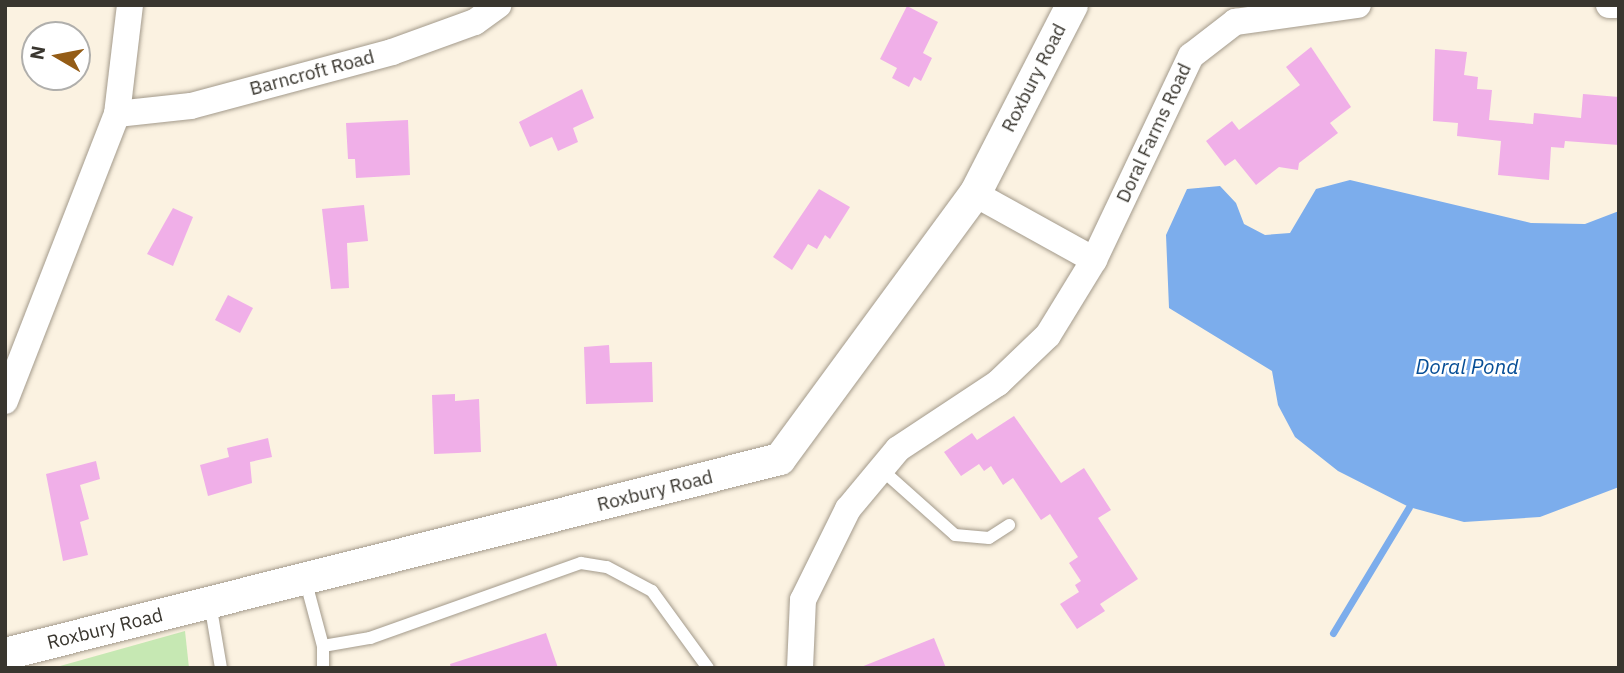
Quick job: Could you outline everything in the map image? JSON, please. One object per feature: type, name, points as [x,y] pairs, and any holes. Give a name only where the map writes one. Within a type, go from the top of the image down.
[{"type":"street","points":[[5,401],[117,114],[130,5]]},
{"type":"street","name":"Barncroft Road","points":[[117,114],[191,106],[392,52],[475,22],[498,5]]},
{"type":"street","name":"Roxbury Road","points":[[5,654],[780,460],[975,194],[1072,5]]},
{"type":"street","name":"Doral Farms Road","points":[[800,668],[803,600],[848,509],[898,449],[998,383],[1048,335],[1094,260],[1191,55],[1236,22],[1358,5]]},
{"type":"street","points":[[1609,5],[1616,5]]},
{"type":"street","points":[[975,194],[1094,260]]},
{"type":"lane","points":[[881,470],[955,535],[989,538],[1009,525]]},
{"type":"lane","points":[[323,646],[370,638],[581,563],[607,567],[652,591],[708,668]]},
{"type":"lane","points":[[305,579],[323,646],[323,668]]},
{"type":"lane","points":[[209,603],[222,668]]},
{"type":"green space","points":[[185,631],[189,668],[53,668]]},
{"type":"water","name":"Doral Pond","points":[[1350,180],[1531,223],[1585,224],[1619,211],[1619,487],[1540,517],[1464,522],[1409,507],[1338,471],[1295,437],[1278,405],[1272,371],[1169,308],[1166,235],[1187,189],[1220,186],[1236,203],[1244,224],[1265,235],[1290,233],[1316,189]]},
{"type":"building","points":[[907,6],[938,22],[923,53],[932,58],[921,81],[914,77],[909,87],[892,78],[897,68],[880,59]]},
{"type":"building","points":[[1311,47],[1351,107],[1330,123],[1338,133],[1299,163],[1298,170],[1279,167],[1256,185],[1235,159],[1225,166],[1206,141],[1232,121],[1239,130],[1300,85],[1286,67]]},
{"type":"building","points":[[1435,49],[1467,52],[1464,75],[1478,77],[1477,89],[1492,90],[1489,120],[1533,124],[1534,113],[1581,118],[1583,94],[1619,97],[1619,145],[1565,141],[1564,148],[1551,147],[1549,180],[1498,175],[1501,141],[1457,136],[1458,123],[1433,121]]},
{"type":"building","points":[[582,89],[594,118],[573,128],[578,142],[558,151],[552,137],[530,147],[519,122]]},
{"type":"building","points":[[408,120],[410,175],[356,178],[355,159],[348,159],[346,123]]},
{"type":"building","points":[[819,189],[850,207],[830,239],[825,235],[817,249],[808,244],[792,270],[773,257]]},
{"type":"building","points":[[364,205],[368,241],[347,243],[349,288],[331,289],[322,209]]},
{"type":"building","points":[[173,208],[193,217],[173,266],[147,254]]},
{"type":"building","points":[[228,295],[253,308],[240,333],[215,320]]},
{"type":"building","points":[[609,345],[610,363],[652,362],[653,402],[586,404],[584,347]]},
{"type":"building","points":[[455,394],[455,401],[479,399],[481,452],[434,454],[432,395]]},
{"type":"building","points":[[1014,416],[1061,483],[1084,468],[1111,510],[1098,518],[1138,579],[1100,604],[1105,611],[1077,629],[1060,604],[1079,592],[1075,585],[1081,581],[1069,563],[1078,557],[1050,514],[1041,520],[1013,478],[1003,485],[991,466],[984,471],[979,464],[961,476],[944,452],[972,433],[977,440]]},
{"type":"building","points":[[268,438],[272,457],[250,462],[252,483],[208,496],[200,465],[229,457],[227,448]]},
{"type":"building","points":[[96,461],[100,479],[80,485],[89,519],[80,522],[88,555],[63,561],[46,474]]},
{"type":"building","points":[[546,633],[558,668],[451,668],[450,664]]},
{"type":"building","points":[[934,638],[946,668],[861,667]]},
{"type":"waterway","points":[[1333,633],[1409,507]]}]
